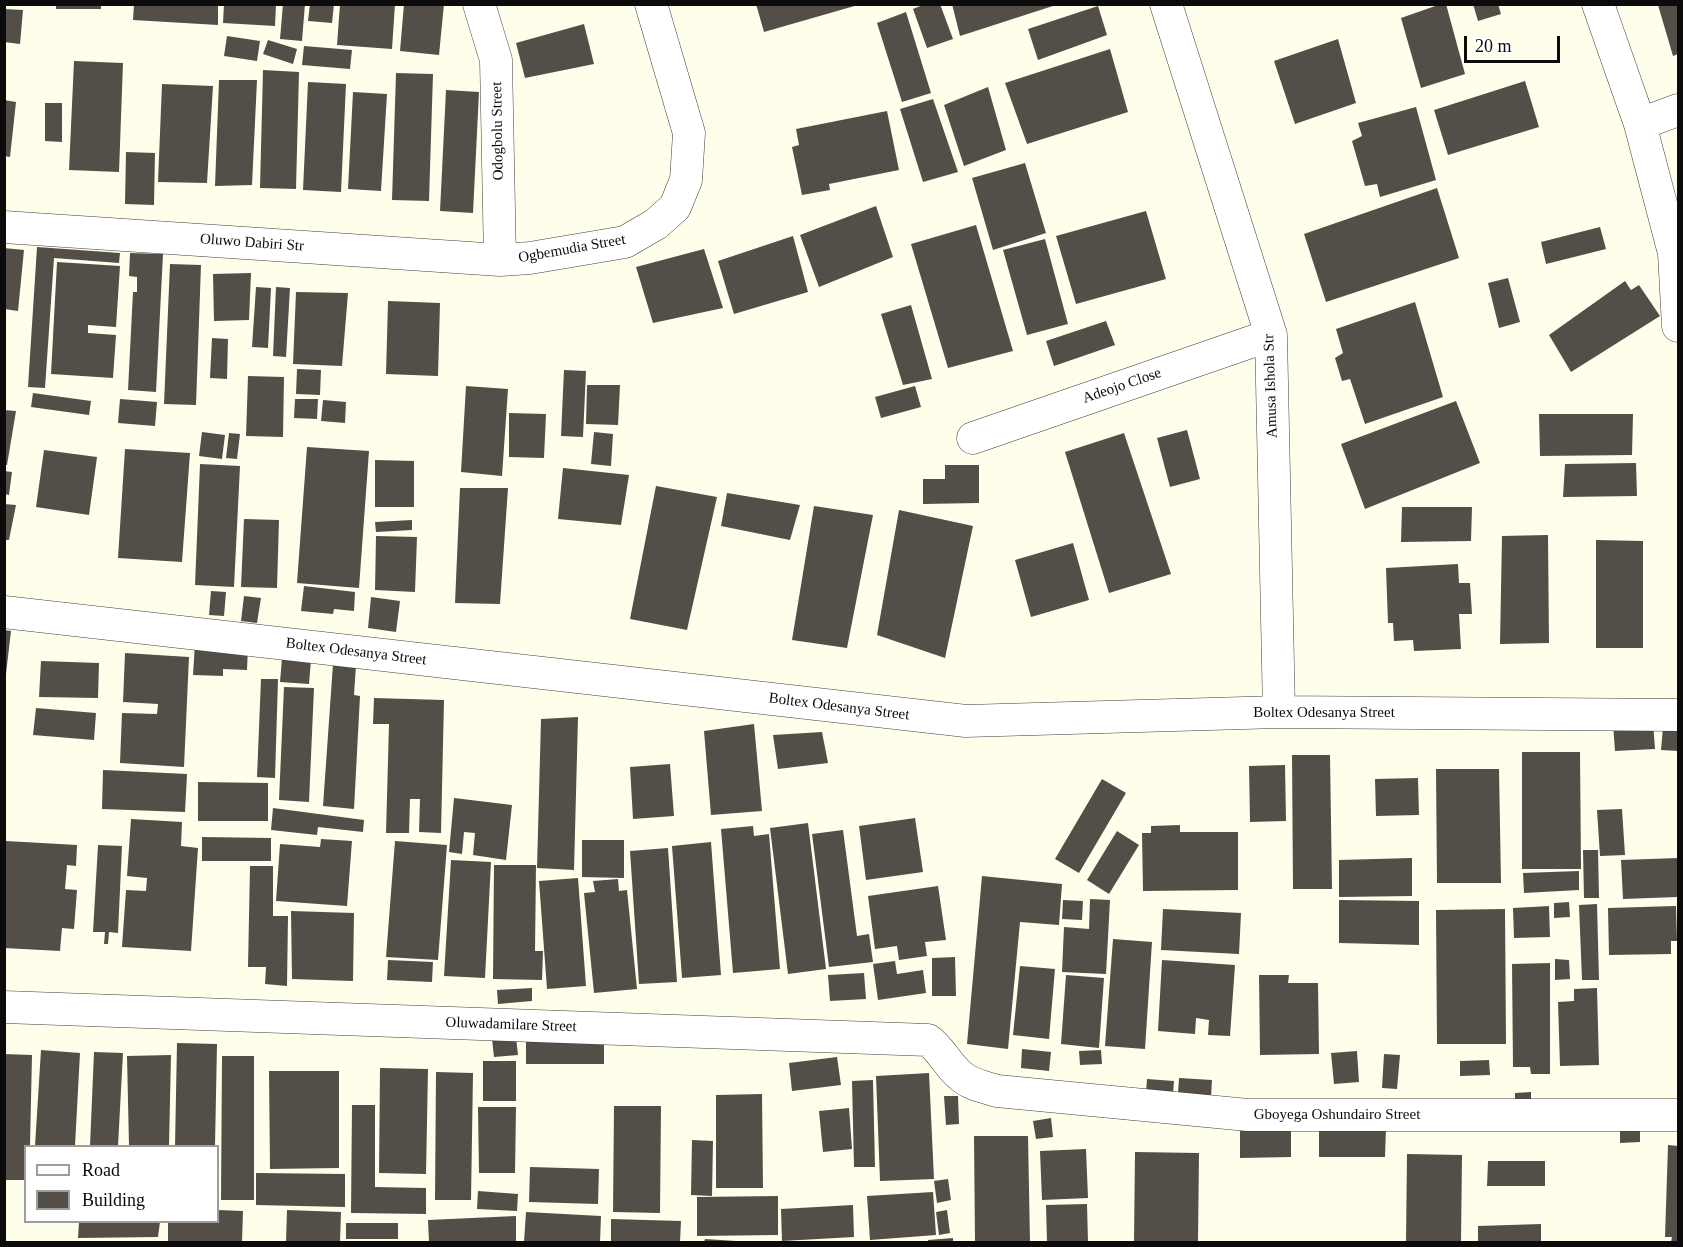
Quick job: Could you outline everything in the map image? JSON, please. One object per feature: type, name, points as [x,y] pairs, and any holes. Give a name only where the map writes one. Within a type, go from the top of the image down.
[{"type":"street","name":"Odogbolu Street","points":[[479,4],[496,60],[500,260]]},
{"type":"street","name":"Ogbemudia Street","points":[[500,260],[530,258],[625,242],[656,224],[675,207],[686,180],[689,133],[651,4]]},
{"type":"street","name":"Amusa Ishola Str","points":[[1166,4],[1271,335],[1279,712]]},
{"type":"street","points":[[1598,4],[1641,124],[1674,253],[1678,326]]},
{"type":"street","points":[[1641,124],[1678,110]]},
{"type":"street","name":"Oluwo Dabiri Str","points":[[4,227],[500,260]]},
{"type":"street","name":"Adeojo Close","points":[[973,438],[1271,335]]},
{"type":"street","name":"Boltex Odesanya Street","points":[[4,612],[966,722],[1279,712],[1678,714]]},
{"type":"street","name":"Oluwadamilare Street","points":[[4,1007],[928,1040],[939,1048],[960,1076],[976,1085],[997,1090]]},
{"type":"street","name":"Gboyega Oshundairo Street","points":[[997,1090],[1248,1115],[1678,1114]]},
{"type":"building","points":[[56,4],[101,4],[101,9],[56,9]]},
{"type":"building","points":[[134,4],[218,4],[218,25],[133,20]]},
{"type":"building","points":[[224,4],[276,4],[275,26],[223,23]]},
{"type":"building","points":[[283,4],[305,4],[302,41],[280,39]]},
{"type":"building","points":[[310,4],[334,4],[332,23],[308,21]]},
{"type":"building","points":[[340,4],[395,4],[392,49],[337,45]]},
{"type":"building","points":[[404,4],[444,4],[439,55],[400,51]]},
{"type":"building","points":[[756,4],[858,4],[858,5],[764,32]]},
{"type":"building","points":[[925,4],[940,4],[953,39],[927,48],[913,9]]},
{"type":"building","points":[[952,4],[1055,4],[1056,5],[960,36]]},
{"type":"building","points":[[1446,4],[1465,74],[1421,88],[1401,18]]},
{"type":"building","points":[[1473,4],[1498,4],[1501,14],[1478,21]]},
{"type":"building","points":[[1658,5],[1678,5],[1678,54],[1673,56]]},
{"type":"building","points":[[1098,6],[1107,35],[1038,60],[1028,29]]},
{"type":"building","points":[[4,9],[23,10],[20,44],[4,42]]},
{"type":"building","points":[[906,12],[931,93],[902,102],[877,23]]},
{"type":"building","points":[[584,24],[594,64],[525,78],[516,43]]},
{"type":"building","points":[[227,36],[260,41],[257,61],[224,56]]},
{"type":"building","points":[[1338,39],[1356,103],[1295,124],[1274,61]]},
{"type":"building","points":[[268,40],[297,49],[293,64],[263,54]]},
{"type":"building","points":[[304,46],[352,50],[350,69],[302,65]]},
{"type":"building","points":[[1110,49],[1128,112],[1027,144],[1005,83]]},
{"type":"building","points":[[74,61],[123,63],[119,172],[69,170]]},
{"type":"building","points":[[263,70],[299,72],[296,189],[260,188]]},
{"type":"building","points":[[396,73],[433,74],[429,201],[392,200]]},
{"type":"building","points":[[219,80],[257,80],[252,185],[215,186]]},
{"type":"building","points":[[1525,81],[1539,127],[1448,155],[1434,110]]},
{"type":"building","points":[[308,82],[346,84],[341,192],[303,190]]},
{"type":"building","points":[[162,84],[213,86],[207,183],[158,182]]},
{"type":"building","points":[[988,87],[1006,150],[964,166],[944,105]]},
{"type":"building","points":[[446,90],[479,92],[473,213],[440,211]]},
{"type":"building","points":[[353,92],[387,94],[381,191],[348,189]]},
{"type":"building","points":[[933,99],[958,172],[923,182],[900,109]]},
{"type":"building","points":[[4,100],[16,102],[10,157],[4,156]]},
{"type":"building","points":[[45,103],[62,103],[62,142],[45,141]]},
{"type":"building","points":[[1416,107],[1436,180],[1380,197],[1377,184],[1365,186],[1352,141],[1362,136],[1358,123]]},
{"type":"building","points":[[887,111],[899,170],[829,184],[830,190],[802,195],[792,147],[799,145],[796,129]]},
{"type":"building","points":[[126,152],[155,153],[154,205],[125,204]]},
{"type":"building","points":[[1025,163],[1046,233],[993,250],[972,178]]},
{"type":"building","points":[[1437,188],[1459,258],[1326,302],[1304,234]]},
{"type":"building","points":[[876,206],[893,257],[819,287],[800,235]]},
{"type":"building","points":[[1146,211],[1166,279],[1076,304],[1056,236]]},
{"type":"building","points":[[976,225],[1013,351],[948,368],[911,244]]},
{"type":"building","points":[[1600,227],[1606,249],[1546,264],[1541,242]]},
{"type":"building","points":[[793,236],[808,292],[734,314],[718,261]]},
{"type":"building","points":[[1045,239],[1068,324],[1027,335],[1003,250]]},
{"type":"building","points":[[37,247],[120,253],[119,263],[54,258],[45,388],[28,387]]},
{"type":"building","points":[[4,248],[24,250],[18,311],[4,309]]},
{"type":"building","points":[[704,249],[723,308],[653,323],[636,267]]},
{"type":"building","points":[[130,253],[163,254],[156,392],[128,390],[133,292],[137,292],[137,277],[129,276]]},
{"type":"building","points":[[57,262],[120,266],[116,327],[88,325],[88,333],[116,335],[113,378],[51,374]]},
{"type":"building","points":[[170,264],[201,265],[196,405],[164,404]]},
{"type":"building","points":[[251,273],[249,320],[214,321],[213,274]]},
{"type":"building","points":[[1508,278],[1520,322],[1499,328],[1488,283]]},
{"type":"building","points":[[1625,281],[1631,290],[1639,285],[1660,316],[1571,372],[1549,335]]},
{"type":"building","points":[[256,287],[271,288],[268,348],[252,347]]},
{"type":"building","points":[[276,287],[290,288],[286,357],[273,356]]},
{"type":"building","points":[[296,292],[348,293],[342,366],[293,364]]},
{"type":"building","points":[[388,301],[440,303],[438,376],[386,374]]},
{"type":"building","points":[[1415,302],[1443,397],[1365,424],[1350,379],[1342,381],[1335,358],[1343,353],[1336,329]]},
{"type":"building","points":[[911,305],[932,379],[903,385],[881,314]]},
{"type":"building","points":[[1106,321],[1115,345],[1054,366],[1046,341]]},
{"type":"building","points":[[212,338],[228,339],[227,379],[210,378]]},
{"type":"building","points":[[297,369],[321,370],[320,395],[296,394]]},
{"type":"building","points":[[564,370],[586,371],[583,437],[561,436]]},
{"type":"building","points":[[248,376],[284,377],[283,437],[246,436]]},
{"type":"building","points":[[587,385],[620,385],[618,425],[586,424]]},
{"type":"building","points":[[466,386],[508,389],[502,476],[461,472]]},
{"type":"building","points":[[915,386],[921,407],[881,418],[875,397]]},
{"type":"building","points":[[33,393],[91,401],[89,415],[31,407]]},
{"type":"building","points":[[120,399],[157,402],[155,426],[118,423]]},
{"type":"building","points":[[295,399],[318,399],[317,419],[294,418]]},
{"type":"building","points":[[323,400],[346,402],[345,423],[321,421]]},
{"type":"building","points":[[1456,401],[1480,463],[1365,509],[1341,444]]},
{"type":"building","points":[[4,410],[16,411],[7,465],[4,465]]},
{"type":"building","points":[[509,413],[546,414],[544,458],[509,457]]},
{"type":"building","points":[[1539,414],[1633,414],[1632,455],[1540,456]]},
{"type":"building","points":[[1187,430],[1200,479],[1170,487],[1157,438]]},
{"type":"building","points":[[202,432],[225,435],[222,459],[199,456]]},
{"type":"building","points":[[594,432],[613,434],[611,466],[591,464]]},
{"type":"building","points":[[229,433],[240,434],[237,459],[226,458]]},
{"type":"building","points":[[1124,433],[1171,574],[1109,593],[1065,452]]},
{"type":"building","points":[[307,447],[369,451],[359,588],[297,583]]},
{"type":"building","points":[[125,449],[190,453],[182,562],[118,558]]},
{"type":"building","points":[[44,450],[97,457],[89,515],[36,507]]},
{"type":"building","points":[[375,460],[414,461],[414,507],[375,507]]},
{"type":"building","points":[[1636,463],[1637,496],[1563,497],[1565,464]]},
{"type":"building","points":[[200,464],[240,466],[234,587],[195,585]]},
{"type":"building","points":[[945,465],[979,465],[979,503],[923,504],[923,479],[945,479]]},
{"type":"building","points":[[563,468],[629,475],[621,525],[558,519]]},
{"type":"building","points":[[4,471],[12,472],[9,495],[4,494]]},
{"type":"building","points":[[656,486],[717,497],[687,630],[630,619]]},
{"type":"building","points":[[460,488],[508,488],[500,604],[455,603]]},
{"type":"building","points":[[727,493],[800,505],[790,540],[721,526]]},
{"type":"building","points":[[4,504],[16,505],[9,540],[4,540]]},
{"type":"building","points":[[814,506],[873,515],[847,648],[792,640]]},
{"type":"building","points":[[1402,507],[1472,507],[1471,541],[1401,542]]},
{"type":"building","points":[[899,510],[973,526],[945,658],[877,635]]},
{"type":"building","points":[[244,519],[279,520],[277,588],[241,587]]},
{"type":"building","points":[[412,520],[412,530],[376,532],[375,522]]},
{"type":"building","points":[[1548,535],[1549,643],[1500,644],[1502,536]]},
{"type":"building","points":[[376,536],[417,537],[415,592],[375,590]]},
{"type":"building","points":[[1596,540],[1643,541],[1643,648],[1596,648]]},
{"type":"building","points":[[1073,543],[1089,600],[1031,617],[1015,560]]},
{"type":"building","points":[[1458,564],[1459,583],[1470,583],[1472,614],[1459,614],[1461,649],[1414,651],[1413,640],[1394,641],[1393,623],[1388,623],[1386,568]]},
{"type":"building","points":[[304,586],[355,592],[354,611],[334,609],[333,614],[301,611]]},
{"type":"building","points":[[211,591],[226,592],[224,616],[209,615]]},
{"type":"building","points":[[244,596],[261,598],[257,623],[241,621]]},
{"type":"building","points":[[371,597],[400,601],[396,632],[368,628]]},
{"type":"building","points":[[5,630],[11,631],[6,674],[5,674]]},
{"type":"building","points":[[195,643],[248,646],[247,670],[223,669],[223,676],[193,675]]},
{"type":"building","points":[[125,653],[189,657],[184,767],[120,763],[122,713],[157,714],[158,704],[123,702]]},
{"type":"building","points":[[282,658],[311,660],[309,684],[280,682]]},
{"type":"building","points":[[41,661],[99,663],[98,698],[39,697]]},
{"type":"building","points":[[333,664],[356,665],[354,695],[360,696],[354,809],[323,806]]},
{"type":"building","points":[[261,679],[278,679],[275,778],[257,777]]},
{"type":"building","points":[[284,687],[314,688],[309,802],[279,800]]},
{"type":"building","points":[[374,698],[444,700],[441,833],[419,832],[420,799],[410,799],[409,833],[386,833],[389,724],[373,724]]},
{"type":"building","points":[[36,708],[96,713],[94,740],[33,735]]},
{"type":"building","points":[[578,717],[574,870],[537,868],[541,719]]},
{"type":"building","points":[[1653,722],[1655,749],[1615,751],[1613,724]]},
{"type":"building","points":[[754,724],[762,811],[711,815],[704,731]]},
{"type":"building","points":[[1663,727],[1678,728],[1678,751],[1661,750]]},
{"type":"building","points":[[822,732],[828,763],[778,769],[773,735]]},
{"type":"building","points":[[1522,752],[1580,752],[1581,869],[1522,869]]},
{"type":"building","points":[[1292,755],[1330,755],[1332,889],[1293,889]]},
{"type":"building","points":[[670,764],[674,816],[633,819],[630,767]]},
{"type":"building","points":[[1285,765],[1286,821],[1250,822],[1249,766]]},
{"type":"building","points":[[1436,769],[1499,769],[1501,883],[1437,883]]},
{"type":"building","points":[[103,770],[187,774],[185,812],[102,809]]},
{"type":"building","points":[[1418,778],[1419,815],[1376,816],[1375,779]]},
{"type":"building","points":[[1102,779],[1126,793],[1079,873],[1055,859]]},
{"type":"building","points":[[198,782],[268,783],[268,821],[198,821]]},
{"type":"building","points":[[454,798],[512,805],[506,860],[473,855],[475,833],[464,832],[462,854],[449,852]]},
{"type":"building","points":[[273,808],[364,820],[363,832],[318,827],[317,835],[271,830]]},
{"type":"building","points":[[1622,809],[1625,855],[1600,856],[1597,810]]},
{"type":"building","points":[[915,818],[923,872],[866,880],[859,826]]},
{"type":"building","points":[[131,819],[182,822],[181,846],[198,848],[191,951],[122,947],[126,890],[146,891],[147,878],[127,876]]},
{"type":"building","points":[[808,823],[826,969],[788,974],[770,828]]},
{"type":"building","points":[[1180,825],[1180,832],[1238,832],[1238,890],[1143,891],[1142,833],[1151,833],[1151,826]]},
{"type":"building","points":[[753,826],[754,836],[769,834],[780,969],[733,973],[721,829]]},
{"type":"building","points":[[843,830],[857,936],[869,934],[873,962],[829,967],[812,834]]},
{"type":"building","points":[[1117,831],[1139,845],[1109,894],[1087,880]]},
{"type":"building","points":[[202,837],[271,838],[271,861],[202,861]]},
{"type":"building","points":[[321,839],[352,841],[347,906],[276,901],[280,844],[320,847]]},
{"type":"building","points":[[582,840],[624,840],[624,878],[582,877]]},
{"type":"building","points":[[6,841],[77,845],[76,866],[67,865],[65,889],[77,890],[74,929],[62,928],[60,951],[4,948]]},
{"type":"building","points":[[395,841],[447,845],[438,960],[386,957]]},
{"type":"building","points":[[711,842],[721,975],[682,978],[672,846]]},
{"type":"building","points":[[98,845],[122,846],[118,933],[109,932],[108,944],[104,944],[105,932],[93,932]]},
{"type":"building","points":[[668,848],[677,982],[639,984],[630,851]]},
{"type":"building","points":[[1583,850],[1598,850],[1599,898],[1584,898]]},
{"type":"building","points":[[1412,858],[1412,896],[1339,897],[1339,860]]},
{"type":"building","points":[[1678,858],[1678,897],[1623,899],[1621,860]]},
{"type":"building","points":[[451,860],[491,862],[485,978],[444,976]]},
{"type":"building","points":[[494,865],[536,865],[535,951],[543,951],[542,980],[493,979]]},
{"type":"building","points":[[250,866],[273,866],[273,916],[288,916],[287,986],[265,984],[266,967],[248,967]]},
{"type":"building","points":[[1579,871],[1579,890],[1524,893],[1523,873]]},
{"type":"building","points":[[982,876],[1062,884],[1059,925],[1020,922],[1008,1049],[967,1044]]},
{"type":"building","points":[[578,878],[586,986],[547,989],[539,881]]},
{"type":"building","points":[[618,879],[619,891],[627,890],[637,989],[594,993],[584,893],[595,892],[593,881]]},
{"type":"building","points":[[938,886],[946,940],[925,942],[927,956],[899,960],[897,946],[875,949],[868,896]]},
{"type":"building","points":[[1090,899],[1110,900],[1106,974],[1062,972],[1064,927],[1089,929]]},
{"type":"building","points":[[1063,900],[1083,901],[1082,920],[1062,919]]},
{"type":"building","points":[[1339,900],[1419,901],[1419,945],[1339,943]]},
{"type":"building","points":[[1569,902],[1570,917],[1554,918],[1554,903]]},
{"type":"building","points":[[1597,904],[1599,980],[1582,980],[1579,905]]},
{"type":"building","points":[[1549,906],[1550,937],[1514,938],[1513,908]]},
{"type":"building","points":[[1676,906],[1677,941],[1671,941],[1671,954],[1609,955],[1608,908]]},
{"type":"building","points":[[1163,909],[1241,913],[1239,954],[1161,950]]},
{"type":"building","points":[[1505,909],[1506,1044],[1437,1044],[1436,910]]},
{"type":"building","points":[[291,911],[354,913],[353,981],[292,979]]},
{"type":"building","points":[[1113,939],[1152,942],[1145,1049],[1105,1046]]},
{"type":"building","points":[[955,957],[956,996],[932,996],[932,958]]},
{"type":"building","points":[[1555,959],[1569,960],[1570,979],[1555,980]]},
{"type":"building","points":[[388,960],[433,962],[432,982],[387,980]]},
{"type":"building","points":[[1162,960],[1235,965],[1230,1036],[1208,1035],[1209,1020],[1196,1018],[1195,1034],[1158,1031]]},
{"type":"building","points":[[895,961],[897,974],[923,970],[926,993],[878,1000],[873,964]]},
{"type":"building","points":[[1550,963],[1550,1074],[1531,1074],[1530,1067],[1513,1067],[1512,964]]},
{"type":"building","points":[[1020,966],[1055,969],[1049,1039],[1013,1035]]},
{"type":"building","points":[[864,973],[866,999],[830,1001],[828,975]]},
{"type":"building","points":[[1066,975],[1104,978],[1099,1048],[1061,1044]]},
{"type":"building","points":[[1259,975],[1289,975],[1288,983],[1318,983],[1319,1054],[1260,1055]]},
{"type":"building","points":[[532,988],[532,1001],[498,1004],[497,990]]},
{"type":"building","points":[[1597,988],[1599,1065],[1560,1066],[1558,1002],[1574,1001],[1574,989]]},
{"type":"building","points":[[526,1033],[604,1034],[604,1064],[526,1064]]},
{"type":"building","points":[[516,1037],[518,1055],[494,1057],[492,1039]]},
{"type":"building","points":[[177,1043],[217,1044],[215,1145],[175,1145]]},
{"type":"building","points":[[1022,1049],[1051,1052],[1049,1071],[1021,1068]]},
{"type":"building","points":[[41,1050],[80,1053],[75,1145],[35,1145]]},
{"type":"building","points":[[1101,1050],[1102,1064],[1080,1065],[1079,1051]]},
{"type":"building","points":[[1357,1051],[1359,1082],[1334,1084],[1331,1053]]},
{"type":"building","points":[[94,1052],[123,1053],[118,1145],[90,1145]]},
{"type":"building","points":[[4,1054],[32,1055],[30,1145],[24,1145],[24,1180],[4,1180]]},
{"type":"building","points":[[1384,1054],[1400,1055],[1397,1089],[1382,1088]]},
{"type":"building","points":[[171,1055],[169,1145],[129,1145],[127,1056]]},
{"type":"building","points":[[222,1056],[254,1056],[254,1200],[221,1200]]},
{"type":"building","points":[[837,1057],[841,1085],[792,1091],[789,1063]]},
{"type":"building","points":[[1489,1060],[1490,1075],[1460,1076],[1460,1061]]},
{"type":"building","points":[[483,1061],[516,1061],[516,1101],[483,1101]]},
{"type":"building","points":[[380,1068],[428,1069],[426,1174],[379,1173]]},
{"type":"building","points":[[269,1071],[339,1071],[339,1168],[270,1169]]},
{"type":"building","points":[[436,1072],[473,1073],[471,1200],[435,1200]]},
{"type":"building","points":[[929,1073],[934,1179],[880,1181],[876,1076]]},
{"type":"building","points":[[1179,1078],[1212,1080],[1211,1097],[1178,1094]]},
{"type":"building","points":[[1147,1079],[1174,1081],[1173,1094],[1146,1092]]},
{"type":"building","points":[[873,1080],[875,1167],[854,1167],[852,1081]]},
{"type":"building","points":[[1531,1092],[1531,1101],[1515,1101],[1515,1093]]},
{"type":"building","points":[[762,1094],[763,1188],[716,1188],[716,1095]]},
{"type":"building","points":[[944,1096],[958,1096],[959,1124],[946,1125]]},
{"type":"building","points":[[352,1105],[375,1105],[375,1187],[426,1188],[426,1214],[351,1213]]},
{"type":"building","points":[[614,1106],[661,1106],[660,1213],[613,1212]]},
{"type":"building","points":[[478,1107],[516,1107],[515,1173],[479,1173]]},
{"type":"building","points":[[849,1108],[852,1149],[823,1152],[819,1111]]},
{"type":"building","points":[[1051,1118],[1053,1137],[1036,1139],[1033,1121]]},
{"type":"building","points":[[1291,1123],[1291,1157],[1240,1158],[1240,1124]]},
{"type":"building","points":[[1640,1124],[1640,1142],[1620,1143],[1620,1125]]},
{"type":"building","points":[[1319,1126],[1386,1127],[1385,1157],[1319,1157]]},
{"type":"building","points":[[974,1136],[1028,1136],[1030,1242],[975,1242]]},
{"type":"building","points":[[692,1140],[713,1141],[712,1196],[691,1195]]},
{"type":"building","points":[[1668,1145],[1678,1146],[1678,1242],[1671,1242],[1672,1237],[1665,1237]]},
{"type":"building","points":[[1086,1149],[1088,1198],[1042,1200],[1040,1151]]},
{"type":"building","points":[[1135,1152],[1199,1153],[1198,1242],[1134,1242]]},
{"type":"building","points":[[1407,1154],[1462,1155],[1461,1242],[1406,1242]]},
{"type":"building","points":[[1488,1161],[1545,1161],[1545,1186],[1487,1186]]},
{"type":"building","points":[[530,1167],[599,1169],[598,1204],[529,1202]]},
{"type":"building","points":[[256,1173],[345,1174],[345,1207],[256,1205]]},
{"type":"building","points":[[948,1179],[951,1200],[937,1203],[934,1181]]},
{"type":"building","points":[[478,1191],[518,1194],[517,1211],[477,1209]]},
{"type":"building","points":[[933,1192],[936,1235],[870,1240],[867,1196]]},
{"type":"building","points":[[778,1196],[778,1235],[697,1236],[697,1197]]},
{"type":"building","points":[[1087,1204],[1088,1242],[1047,1242],[1046,1205]]},
{"type":"building","points":[[853,1205],[854,1237],[782,1241],[781,1209]]},
{"type":"building","points":[[219,1210],[243,1211],[242,1242],[168,1242],[168,1223],[219,1223]]},
{"type":"building","points":[[287,1210],[341,1212],[340,1242],[286,1242]]},
{"type":"building","points":[[947,1210],[950,1233],[939,1235],[936,1212]]},
{"type":"building","points":[[526,1212],[601,1216],[600,1242],[524,1242]]},
{"type":"building","points":[[516,1216],[516,1242],[429,1242],[428,1220]]},
{"type":"building","points":[[611,1219],[681,1221],[680,1242],[611,1242]]},
{"type":"building","points":[[79,1223],[160,1223],[158,1237],[78,1238]]},
{"type":"building","points":[[346,1223],[398,1223],[398,1239],[346,1239]]},
{"type":"building","points":[[1541,1224],[1541,1242],[1478,1242],[1478,1226]]},
{"type":"building","points":[[953,1238],[953,1242],[928,1242],[928,1240]]},
{"type":"building","points":[[705,1239],[736,1241],[736,1242],[704,1242]]}]
